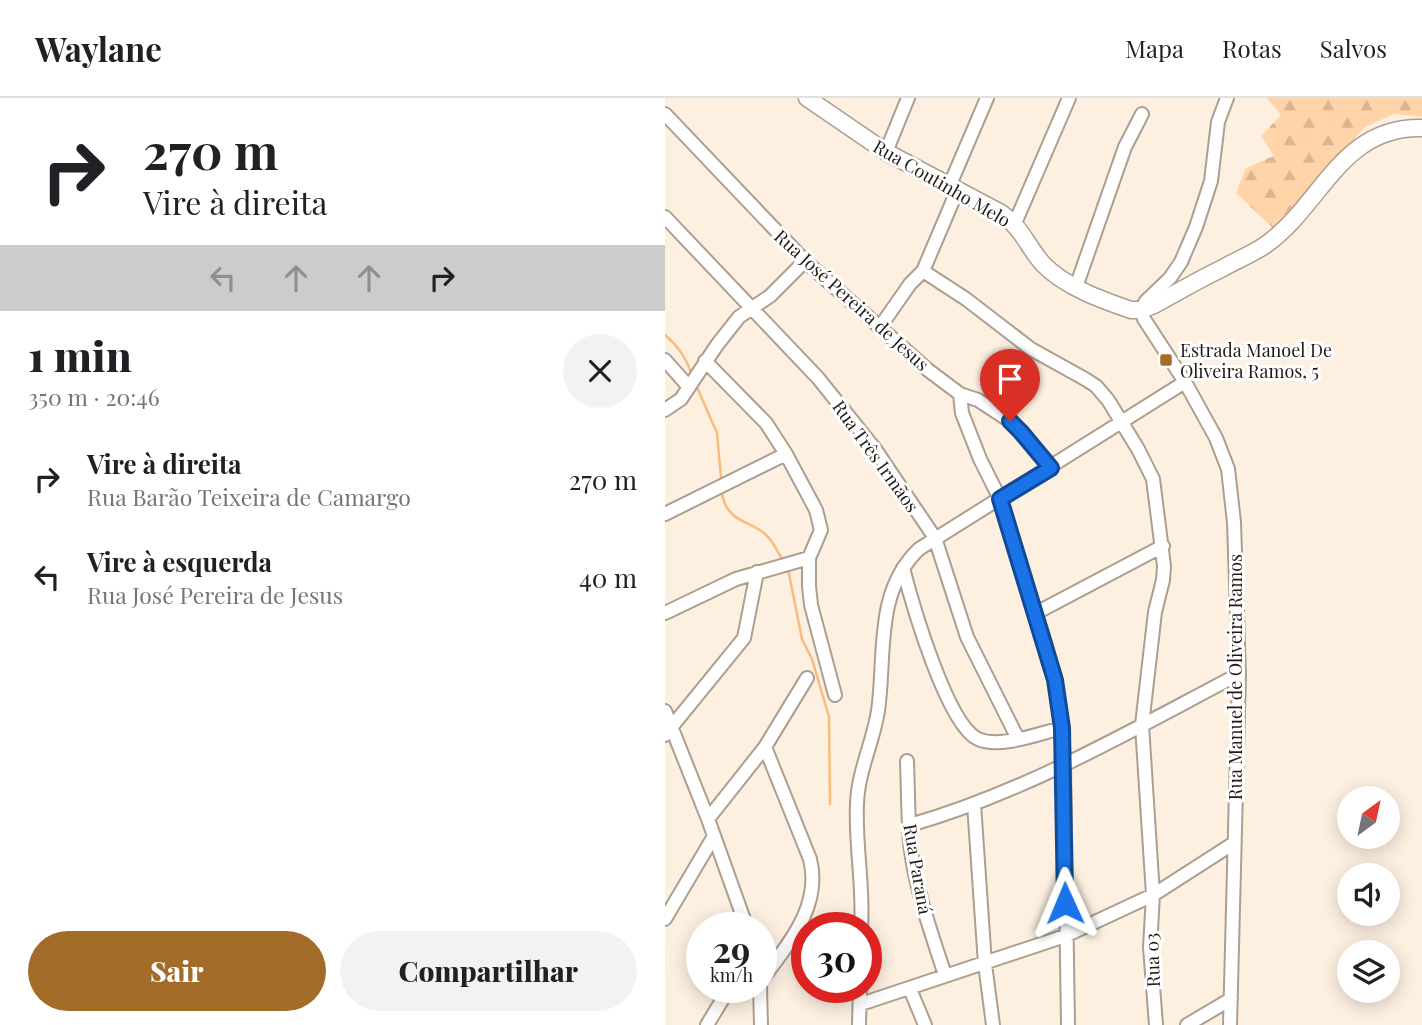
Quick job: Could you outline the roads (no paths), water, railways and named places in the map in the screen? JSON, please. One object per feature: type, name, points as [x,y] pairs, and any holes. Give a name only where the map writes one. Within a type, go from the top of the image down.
[{"type":"street","name":"Rua Coutinho Melo","points":[[807,98],[825,104],[886,152],[1002,213],[1015,223],[1042,262],[1061,279],[1131,310],[1142,310]]},
{"type":"street","points":[[886,152],[908,98]]},
{"type":"street","points":[[880,327],[910,284],[923,271],[986,98]]},
{"type":"street","points":[[1015,223],[1069,98]]},
{"type":"street","points":[[1142,310],[1146,301],[1170,278],[1181,262],[1196,227],[1211,181],[1218,122],[1227,98]]},
{"type":"street","name":"Rua José Pereira de Jesus","points":[[665,114],[805,261],[904,350],[960,394],[978,400],[1010,421],[1051,468]]},
{"type":"street","points":[[1076,287],[1125,147],[1142,114]]},
{"type":"street","points":[[1142,310],[1265,245],[1281,231],[1349,153],[1367,141],[1384,132],[1404,127],[1422,128]]},
{"type":"street","name":"Rua Três Irmãos","points":[[665,217],[818,378],[875,449],[936,538],[967,637],[1018,739]]},
{"type":"street","points":[[665,410],[681,399],[689,384],[739,317],[753,310],[805,261]]},
{"type":"street","name":"Rua 03","points":[[923,271],[966,299],[1031,349],[1096,386],[1122,422],[1153,479],[1163,545],[1163,580],[1155,612],[1142,725],[1153,895],[1150,947],[1156,1025]]},
{"type":"street","name":"Rua Manuel de Oliveira Ramos","points":[[1142,310],[1144,319],[1185,382],[1216,438],[1228,469],[1237,571],[1239,674],[1230,1025]]},
{"type":"street","points":[[665,360],[689,384]]},
{"type":"street","points":[[704,363],[766,423],[786,454],[820,522],[821,530],[809,558],[811,605],[835,695]]},
{"type":"street","points":[[862,912],[856,808],[858,787],[878,711],[890,594],[894,582],[919,549],[1185,382]]},
{"type":"street","points":[[960,394],[962,413],[970,435],[1000,499],[1055,680],[1064,765],[1068,1025]]},
{"type":"street","points":[[665,514],[786,454]]},
{"type":"street","points":[[1036,613],[1163,545]]},
{"type":"street","points":[[665,614],[699,596],[757,572],[809,558]]},
{"type":"street","points":[[903,568],[939,676],[969,734],[979,740],[1000,742],[1062,728]]},
{"type":"street","points":[[668,731],[744,638],[757,572]]},
{"type":"street","points":[[910,825],[974,804],[1064,765],[1239,674]]},
{"type":"street","points":[[708,819],[765,747],[807,678]]},
{"type":"street","points":[[665,712],[668,731],[708,819],[742,912]]},
{"type":"street","points":[[765,747],[814,875],[807,910],[777,959]]},
{"type":"street","name":"Rua Paraná","points":[[907,761],[910,842],[918,888],[945,975]]},
{"type":"street","points":[[974,804],[985,964],[993,1025]]},
{"type":"street","points":[[665,919],[713,836]]},
{"type":"street","points":[[859,1025],[861,1004],[1065,936],[1153,895],[1234,843]]},
{"type":"street","points":[[910,989],[925,1025]]},
{"type":"street","points":[[1187,1025],[1231,999]]},
{"type":"street","points":[[707,1025],[720,1003]]},
{"type":"street","points":[[760,1003],[761,1025]]},
{"type":"waterway","points":[[665,335],[681,353],[692,375]]},
{"type":"waterway","points":[[696,385],[717,433],[721,478]]},
{"type":"waterway","points":[[722,494],[729,511],[766,535],[782,559]]},
{"type":"waterway","points":[[788,569],[802,639],[812,659],[829,717],[830,804]]},
{"type":"place","name":"Estrada Manoel De Oliveira Ramos, 5","points":[[1166,360]]}]
